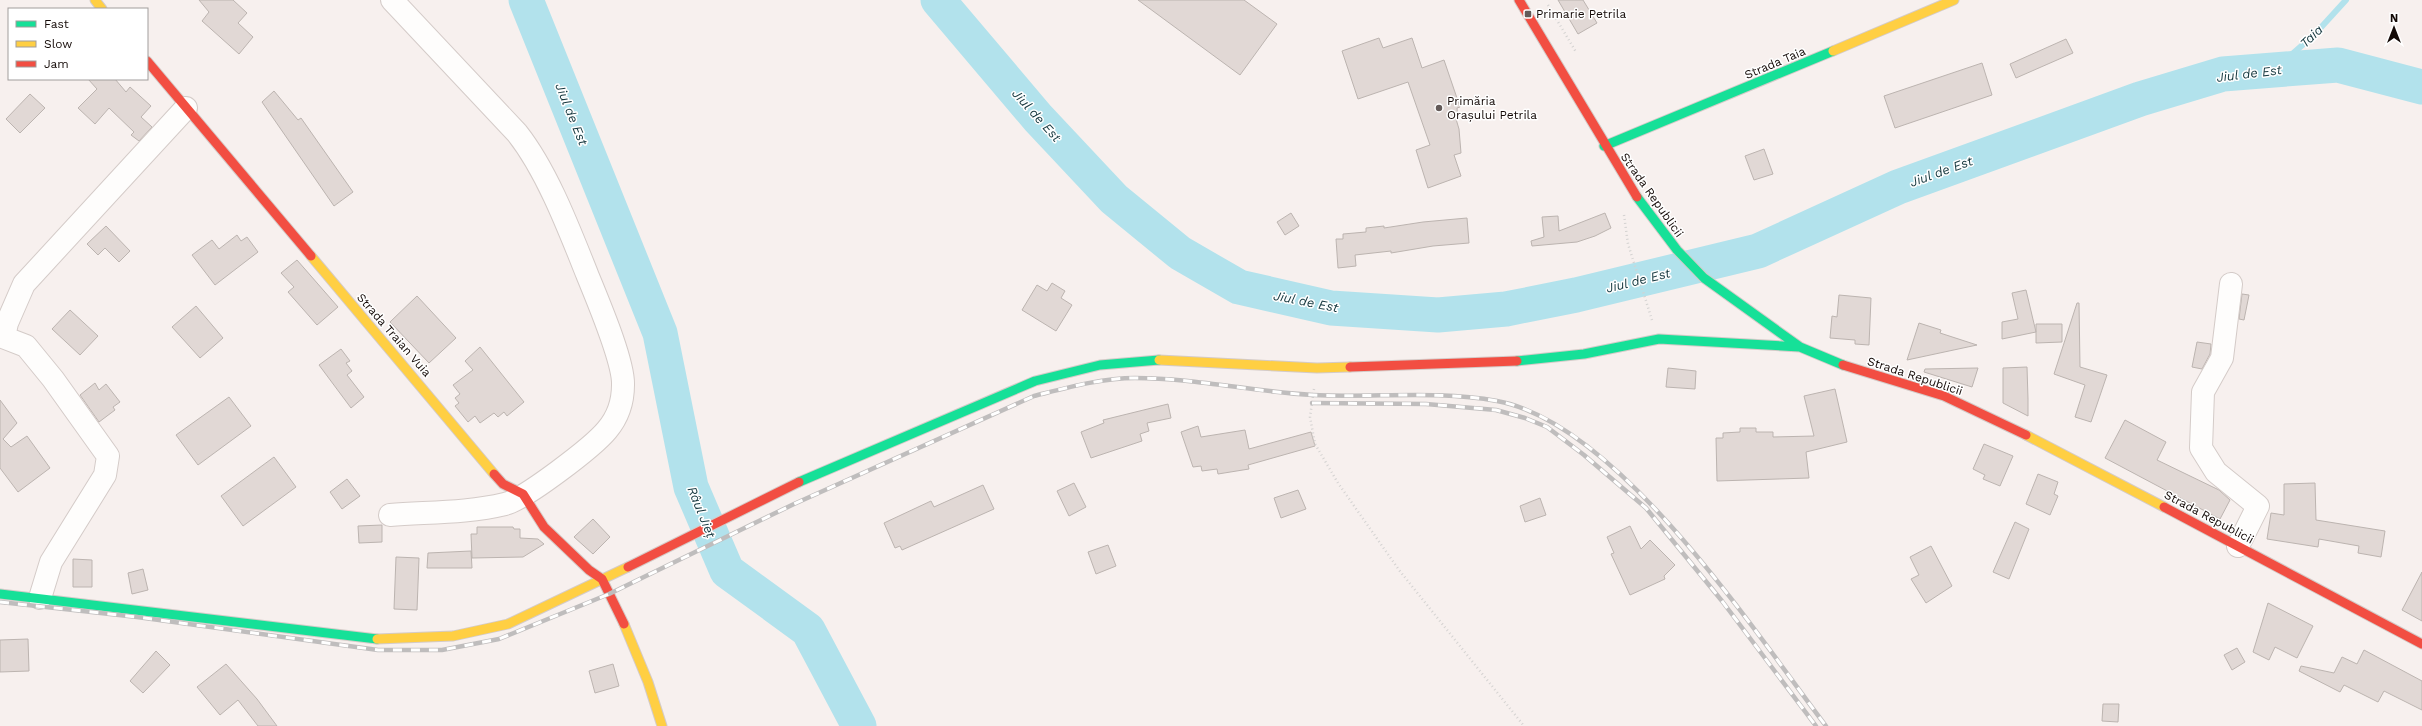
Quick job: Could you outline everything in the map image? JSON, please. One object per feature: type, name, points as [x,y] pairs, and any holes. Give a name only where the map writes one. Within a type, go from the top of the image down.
[{"type":"street","points":[[95,0],[101,8]]},
{"type":"street","points":[[390,515],[475,509],[506,504],[553,476],[607,431],[617,415],[622,401],[624,384],[620,366],[595,294],[570,233],[533,155],[517,133],[392,0]]},
{"type":"street","name":"Strada Republicii","points":[[1520,0],[1604,146],[1628,184],[1677,250],[1704,278],[1752,314],[1800,347],[1842,365],[1944,396],[1996,419],[2422,644]]},
{"type":"street","name":"Strada Taia","points":[[1604,146],[1644,131],[1954,0]]},
{"type":"street","name":"Strada Traian Vuia","points":[[148,62],[503,484],[523,494]]},
{"type":"street","points":[[40,598],[51,562],[105,474],[108,456],[53,379],[26,346],[2,337],[24,284],[186,108]]},
{"type":"street","points":[[2231,284],[2222,358],[2203,392],[2201,448],[2216,472],[2258,506],[2238,546]]},
{"type":"street","points":[[0,594],[367,639],[445,637],[508,624],[688,538],[790,486],[1035,381],[1100,365],[1150,360],[1317,368],[1536,360],[1584,354],[1659,339],[1739,342],[1800,347]]},
{"type":"street","points":[[523,494],[544,527],[589,570],[602,579],[622,620],[648,682],[662,726]]},
{"type":"path","points":[[1628,244],[1644,297]]},
{"type":"path","points":[[1317,368],[1310,417],[1315,444],[1338,483],[1399,570],[1524,726]]},
{"type":"building","points":[[199,0],[233,0],[247,13],[238,23],[253,37],[239,54],[202,21],[209,12]]},
{"type":"building","points":[[1138,0],[1244,0],[1277,24],[1240,75]]},
{"type":"building","points":[[1558,0],[1583,0],[1597,23],[1578,34]]},
{"type":"building","name":"Primăria Orașului Petrila","points":[[1379,38],[1383,48],[1412,38],[1422,68],[1444,60],[1460,107],[1457,108],[1458,118],[1456,119],[1459,129],[1461,153],[1454,155],[1461,176],[1428,188],[1416,150],[1430,145],[1408,82],[1358,99],[1342,51]]},
{"type":"building","points":[[2066,39],[2073,53],[2016,78],[2010,64]]},
{"type":"building","points":[[1982,63],[1992,95],[1895,128],[1884,96]]},
{"type":"building","points":[[89,80],[116,80],[126,92],[130,87],[151,106],[141,117],[152,127],[139,141],[131,135],[134,132],[109,108],[95,124],[78,108],[97,89]]},
{"type":"building","points":[[274,91],[298,120],[301,118],[353,192],[334,206],[262,102]]},
{"type":"building","points":[[30,94],[45,108],[20,133],[6,119]]},
{"type":"building","points":[[1764,149],[1773,174],[1754,180],[1745,156]]},
{"type":"building","points":[[1291,213],[1299,226],[1285,235],[1277,222]]},
{"type":"building","points":[[1605,213],[1611,228],[1595,236],[1577,242],[1532,246],[1531,241],[1544,237],[1542,217],[1558,216],[1559,231]]},
{"type":"building","points":[[1467,218],[1469,243],[1433,246],[1391,253],[1391,251],[1355,255],[1356,266],[1338,268],[1336,239],[1343,239],[1343,234],[1366,232],[1366,228],[1384,226],[1384,228],[1423,222]]},
{"type":"building","points":[[106,226],[130,251],[119,262],[105,248],[98,255],[87,244]]},
{"type":"building","points":[[237,235],[241,241],[247,237],[258,252],[215,285],[192,255],[212,240],[219,249]]},
{"type":"building","points":[[297,260],[338,307],[317,325],[288,292],[294,287],[281,273]]},
{"type":"building","points":[[1052,283],[1065,291],[1061,298],[1072,305],[1056,331],[1022,310],[1037,285],[1047,291]]},
{"type":"building","points":[[2026,290],[2036,332],[2002,339],[2002,322],[2018,319],[2012,293]]},
{"type":"building","points":[[2242,294],[2249,295],[2244,320],[2239,319]]},
{"type":"building","points":[[1839,295],[1871,298],[1869,345],[1855,344],[1855,340],[1830,338],[1832,316],[1837,317]]},
{"type":"building","points":[[417,296],[456,338],[429,363],[390,322]]},
{"type":"building","points":[[2077,303],[2079,303],[2080,367],[2107,375],[2091,422],[2075,417],[2085,385],[2054,374]]},
{"type":"building","points":[[196,306],[223,338],[200,358],[172,327]]},
{"type":"building","points":[[70,310],[98,336],[80,355],[52,329]]},
{"type":"building","points":[[1919,323],[1941,330],[1940,333],[1977,345],[1907,360]]},
{"type":"building","points":[[2036,324],[2062,324],[2062,342],[2036,343]]},
{"type":"building","points":[[2197,342],[2211,344],[2210,354],[2202,369],[2192,367]]},
{"type":"building","points":[[480,347],[524,402],[507,416],[504,412],[498,417],[494,413],[480,423],[475,416],[468,422],[455,406],[459,403],[455,398],[460,394],[453,385],[473,370],[465,361]]},
{"type":"building","points":[[341,349],[350,361],[346,363],[352,371],[347,375],[364,397],[351,408],[319,365]]},
{"type":"building","points":[[2027,367],[2028,416],[2003,403],[2003,368]]},
{"type":"building","points":[[1668,368],[1696,371],[1695,389],[1666,387]]},
{"type":"building","points":[[1978,368],[1972,387],[1924,372],[1925,369]]},
{"type":"building","points":[[95,383],[99,390],[106,384],[120,402],[113,407],[115,410],[99,422],[80,395]]},
{"type":"building","points":[[1835,389],[1847,442],[1806,452],[1809,478],[1717,481],[1716,438],[1723,438],[1723,433],[1740,432],[1740,428],[1756,428],[1756,432],[1773,432],[1773,437],[1814,436],[1804,396]]},
{"type":"building","points":[[229,397],[251,426],[198,465],[176,435]]},
{"type":"building","points":[[0,400],[17,423],[3,439],[11,447],[27,436],[50,468],[18,492],[0,468]]},
{"type":"building","points":[[1168,404],[1171,418],[1147,423],[1149,431],[1140,434],[1142,441],[1091,458],[1081,432],[1104,423],[1103,420]]},
{"type":"building","points":[[2125,420],[2166,442],[2157,460],[2219,490],[2230,500],[2220,519],[2105,458]]},
{"type":"building","points":[[1198,426],[1201,437],[1245,430],[1249,449],[1311,432],[1315,446],[1248,465],[1249,469],[1218,474],[1217,469],[1202,471],[1201,466],[1193,467],[1181,432]]},
{"type":"building","points":[[1984,444],[2013,456],[2000,486],[1983,479],[1985,475],[1973,469]]},
{"type":"building","points":[[274,457],[296,487],[243,526],[221,496]]},
{"type":"building","points":[[2038,474],[2058,482],[2054,494],[2058,496],[2050,515],[2026,504]]},
{"type":"building","points":[[347,479],[360,496],[342,509],[330,492]]},
{"type":"building","points":[[1074,483],[1086,507],[1069,516],[1057,491]]},
{"type":"building","points":[[2315,483],[2316,520],[2385,531],[2381,557],[2358,553],[2359,546],[2319,539],[2318,547],[2267,539],[2271,513],[2284,515],[2284,484]]},
{"type":"building","points":[[983,485],[994,509],[902,550],[900,546],[895,548],[884,523],[931,501],[934,507]]},
{"type":"building","points":[[1298,490],[1306,509],[1281,518],[1274,498]]},
{"type":"building","points":[[1540,498],[1546,515],[1525,522],[1520,506]]},
{"type":"building","points":[[593,519],[610,537],[593,554],[574,537]]},
{"type":"building","points":[[2015,522],[2029,529],[2009,579],[1993,572]]},
{"type":"building","points":[[382,525],[382,542],[359,543],[358,526]]},
{"type":"building","points":[[1630,526],[1641,549],[1650,540],[1675,565],[1664,576],[1665,579],[1630,595],[1611,554],[1614,553],[1607,537]]},
{"type":"building","points":[[477,527],[513,527],[514,529],[520,529],[520,538],[538,539],[544,544],[523,557],[472,558],[471,534],[477,534]]},
{"type":"building","points":[[1108,545],[1116,566],[1096,574],[1088,552]]},
{"type":"building","points":[[1931,546],[1952,586],[1926,603],[1911,579],[1919,575],[1910,557]]},
{"type":"building","points":[[471,551],[472,568],[427,568],[428,553]]},
{"type":"building","points":[[396,557],[419,558],[417,610],[394,609]]},
{"type":"building","points":[[73,559],[92,560],[92,587],[73,587]]},
{"type":"building","points":[[143,569],[148,590],[132,594],[128,573]]},
{"type":"building","points":[[2422,572],[2422,621],[2402,610]]},
{"type":"building","points":[[2268,603],[2313,626],[2297,658],[2275,647],[2269,660],[2253,652]]},
{"type":"building","points":[[28,639],[29,671],[0,672],[0,640]]},
{"type":"building","points":[[2237,648],[2245,662],[2232,670],[2224,655]]},
{"type":"building","points":[[2364,650],[2422,681],[2422,710],[2384,691],[2378,702],[2344,685],[2340,692],[2299,671],[2301,666],[2334,673],[2342,657],[2357,664]]},
{"type":"building","points":[[156,651],[170,665],[143,693],[130,681]]},
{"type":"building","points":[[226,664],[257,699],[277,726],[258,726],[238,700],[220,715],[197,687]]},
{"type":"building","points":[[613,664],[619,686],[595,693],[589,671]]},
{"type":"building","points":[[2103,704],[2119,704],[2118,722],[2102,721]]},
{"type":"waterway","name":"Râul Jieț","points":[[526,0],[660,333],[691,487],[727,571],[808,630],[859,726]]},
{"type":"waterway","name":"Jiul de Est","points":[[938,0],[1038,118],[1114,199],[1180,253],[1239,287],[1331,308],[1438,315],[1506,309],[1576,295],[1758,251],[1898,187],[2140,99],[2223,74],[2338,65],[2422,87]]},
{"type":"waterway","name":"Taia","points":[[2274,70],[2315,34],[2346,0]]},
{"type":"railway","points":[[0,602],[137,617],[378,650],[442,650],[499,639],[609,594],[794,504],[1034,396],[1084,384],[1122,378],[1180,380],[1313,395],[1451,396],[1497,401],[1543,417],[1589,448],[1635,488],[1680,536],[1722,587],[1826,726]]},
{"type":"railway","points":[[1312,403],[1426,404],[1496,410],[1525,418],[1547,427],[1584,455],[1646,508],[1722,601],[1816,726]]},
{"type":"traffic: fast","points":[[1604,146],[1833,51]]},
{"type":"traffic: fast","points":[[1637,197],[1677,250],[1704,278],[1800,347],[1843,365]]},
{"type":"traffic: fast","points":[[1517,361],[1584,354],[1659,339],[1800,347]]},
{"type":"traffic: fast","points":[[799,482],[1035,381],[1100,365],[1159,360]]},
{"type":"traffic: fast","points":[[0,594],[377,639]]},
{"type":"traffic: slow","points":[[95,0],[101,8]]},
{"type":"traffic: slow","points":[[1833,51],[1954,0]]},
{"type":"traffic: slow","points":[[311,256],[494,474]]},
{"type":"traffic: slow","points":[[1159,360],[1317,368],[1350,367]]},
{"type":"traffic: slow","points":[[2026,435],[2164,507]]},
{"type":"traffic: slow","points":[[377,639],[453,636],[508,624],[628,567]]},
{"type":"traffic: slow","points":[[624,624],[648,682],[662,726]]},
{"type":"traffic: jam","points":[[1519,0],[1637,197]]},
{"type":"traffic: jam","points":[[148,62],[311,256]]},
{"type":"traffic: jam","points":[[1350,367],[1517,361]]},
{"type":"traffic: jam","points":[[1843,365],[1944,396],[2026,435]]},
{"type":"traffic: jam","points":[[494,474],[503,484],[523,494],[544,527],[589,570],[602,579],[624,624]]},
{"type":"traffic: jam","points":[[628,567],[799,482]]},
{"type":"traffic: jam","points":[[2164,507],[2422,644]]},
{"type":"place","name":"Primarie Petrila","points":[[1528,14]]},
{"type":"place","name":"Primăria Orașului Petrila","points":[[1439,108]]}]
